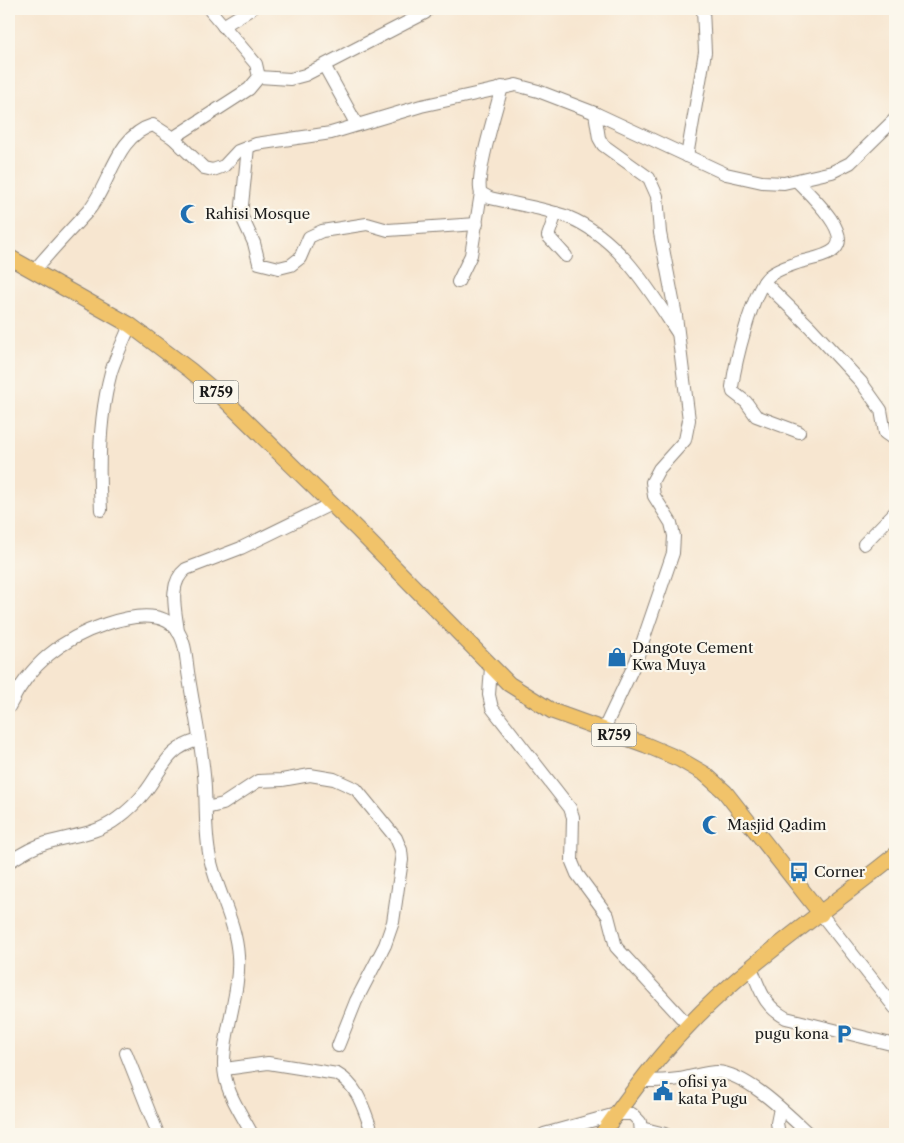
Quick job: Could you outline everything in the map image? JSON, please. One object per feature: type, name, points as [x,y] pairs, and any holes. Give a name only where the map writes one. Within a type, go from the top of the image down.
[{"type":"main road","name":"R759","points":[[9,257],[130,325],[165,349],[210,387],[332,504],[509,684],[540,705],[679,759],[711,779],[725,792],[821,914]]},
{"type":"main road","points":[[602,1134],[641,1081],[688,1026],[752,968],[895,855]]},
{"type":"street","points":[[209,9],[256,64],[259,77]]},
{"type":"street","points":[[223,26],[251,9]]},
{"type":"street","points":[[687,156],[705,52],[703,9]]},
{"type":"street","points":[[259,77],[290,79],[325,66],[425,13]]},
{"type":"street","points":[[325,66],[357,125]]},
{"type":"street","points":[[173,138],[249,89],[259,77]]},
{"type":"street","points":[[34,271],[98,198],[129,140],[142,128],[153,125],[173,138],[204,168],[213,170],[224,166],[231,157],[248,147],[282,139],[331,133],[502,87],[516,85],[595,113],[687,156],[745,180],[762,182],[797,181],[832,172],[850,163],[868,148],[895,119]]},
{"type":"street","points":[[458,282],[471,255],[481,193],[482,166],[502,87]]},
{"type":"street","points":[[595,113],[599,138],[603,145],[643,173],[655,189],[662,248],[678,333],[688,429],[685,440],[659,469],[652,486],[654,496],[671,522],[674,546],[636,661],[604,731]]},
{"type":"street","points":[[248,147],[241,214],[254,243],[257,260],[263,266],[279,268],[291,265],[300,258],[308,237],[331,229],[367,224],[388,230],[477,224]]},
{"type":"street","points":[[797,181],[833,221],[838,237],[838,246],[823,256],[776,271],[764,282],[740,348],[732,390],[746,402],[756,416],[799,432]]},
{"type":"street","points":[[481,193],[490,198],[556,213],[582,224],[615,250],[650,291],[678,333]]},
{"type":"street","points":[[556,213],[548,236],[566,256]]},
{"type":"street","points":[[764,282],[810,327],[860,382],[881,410],[885,433],[895,440]]},
{"type":"street","points":[[101,510],[98,467],[102,425],[112,370],[130,325]]},
{"type":"street","points":[[252,1134],[229,1089],[225,1068],[225,1055],[236,994],[238,956],[234,931],[210,857],[199,740],[184,647],[178,632],[174,593],[175,581],[180,573],[186,569],[241,548],[332,504]]},
{"type":"street","points":[[864,544],[895,512]]},
{"type":"street","points":[[9,707],[12,694],[32,669],[53,650],[80,635],[122,619],[151,617],[166,622],[178,632]]},
{"type":"street","points":[[491,667],[490,695],[492,708],[570,808],[573,817],[572,862],[577,874],[608,916],[616,948],[688,1026]]},
{"type":"street","points":[[9,862],[28,849],[48,842],[93,832],[112,822],[145,792],[166,758],[186,743],[199,740]]},
{"type":"street","points":[[206,808],[223,804],[258,781],[319,776],[345,783],[356,789],[396,838],[401,850],[402,860],[393,922],[382,952],[356,1001],[338,1046]]},
{"type":"street","points":[[821,914],[895,1008]]},
{"type":"street","points":[[752,968],[764,1000],[775,1012],[786,1018],[895,1045]]},
{"type":"street","points":[[126,1054],[158,1134]]},
{"type":"street","points":[[225,1068],[268,1063],[337,1074],[347,1079],[356,1090],[373,1134]]},
{"type":"street","points":[[641,1081],[677,1079],[717,1072],[730,1074],[748,1084],[780,1108],[809,1134]]},
{"type":"street","points":[[779,1134],[777,1123],[780,1108]]},
{"type":"street","points":[[544,1134],[616,1114],[632,1114],[639,1119],[641,1131],[665,1134]]},
{"type":"place","name":"Rahisi Mosque","points":[[190,214]]},
{"type":"place","name":"Dangote Cement Kwa Muya","points":[[617,657]]},
{"type":"place","name":"Masjid Qadim","points":[[712,825]]},
{"type":"place","name":"Corner","points":[[799,872]]},
{"type":"place","name":"pugu kona","points":[[844,1034]]},
{"type":"place","name":"ofisi ya kata Pugu","points":[[663,1091]]}]
